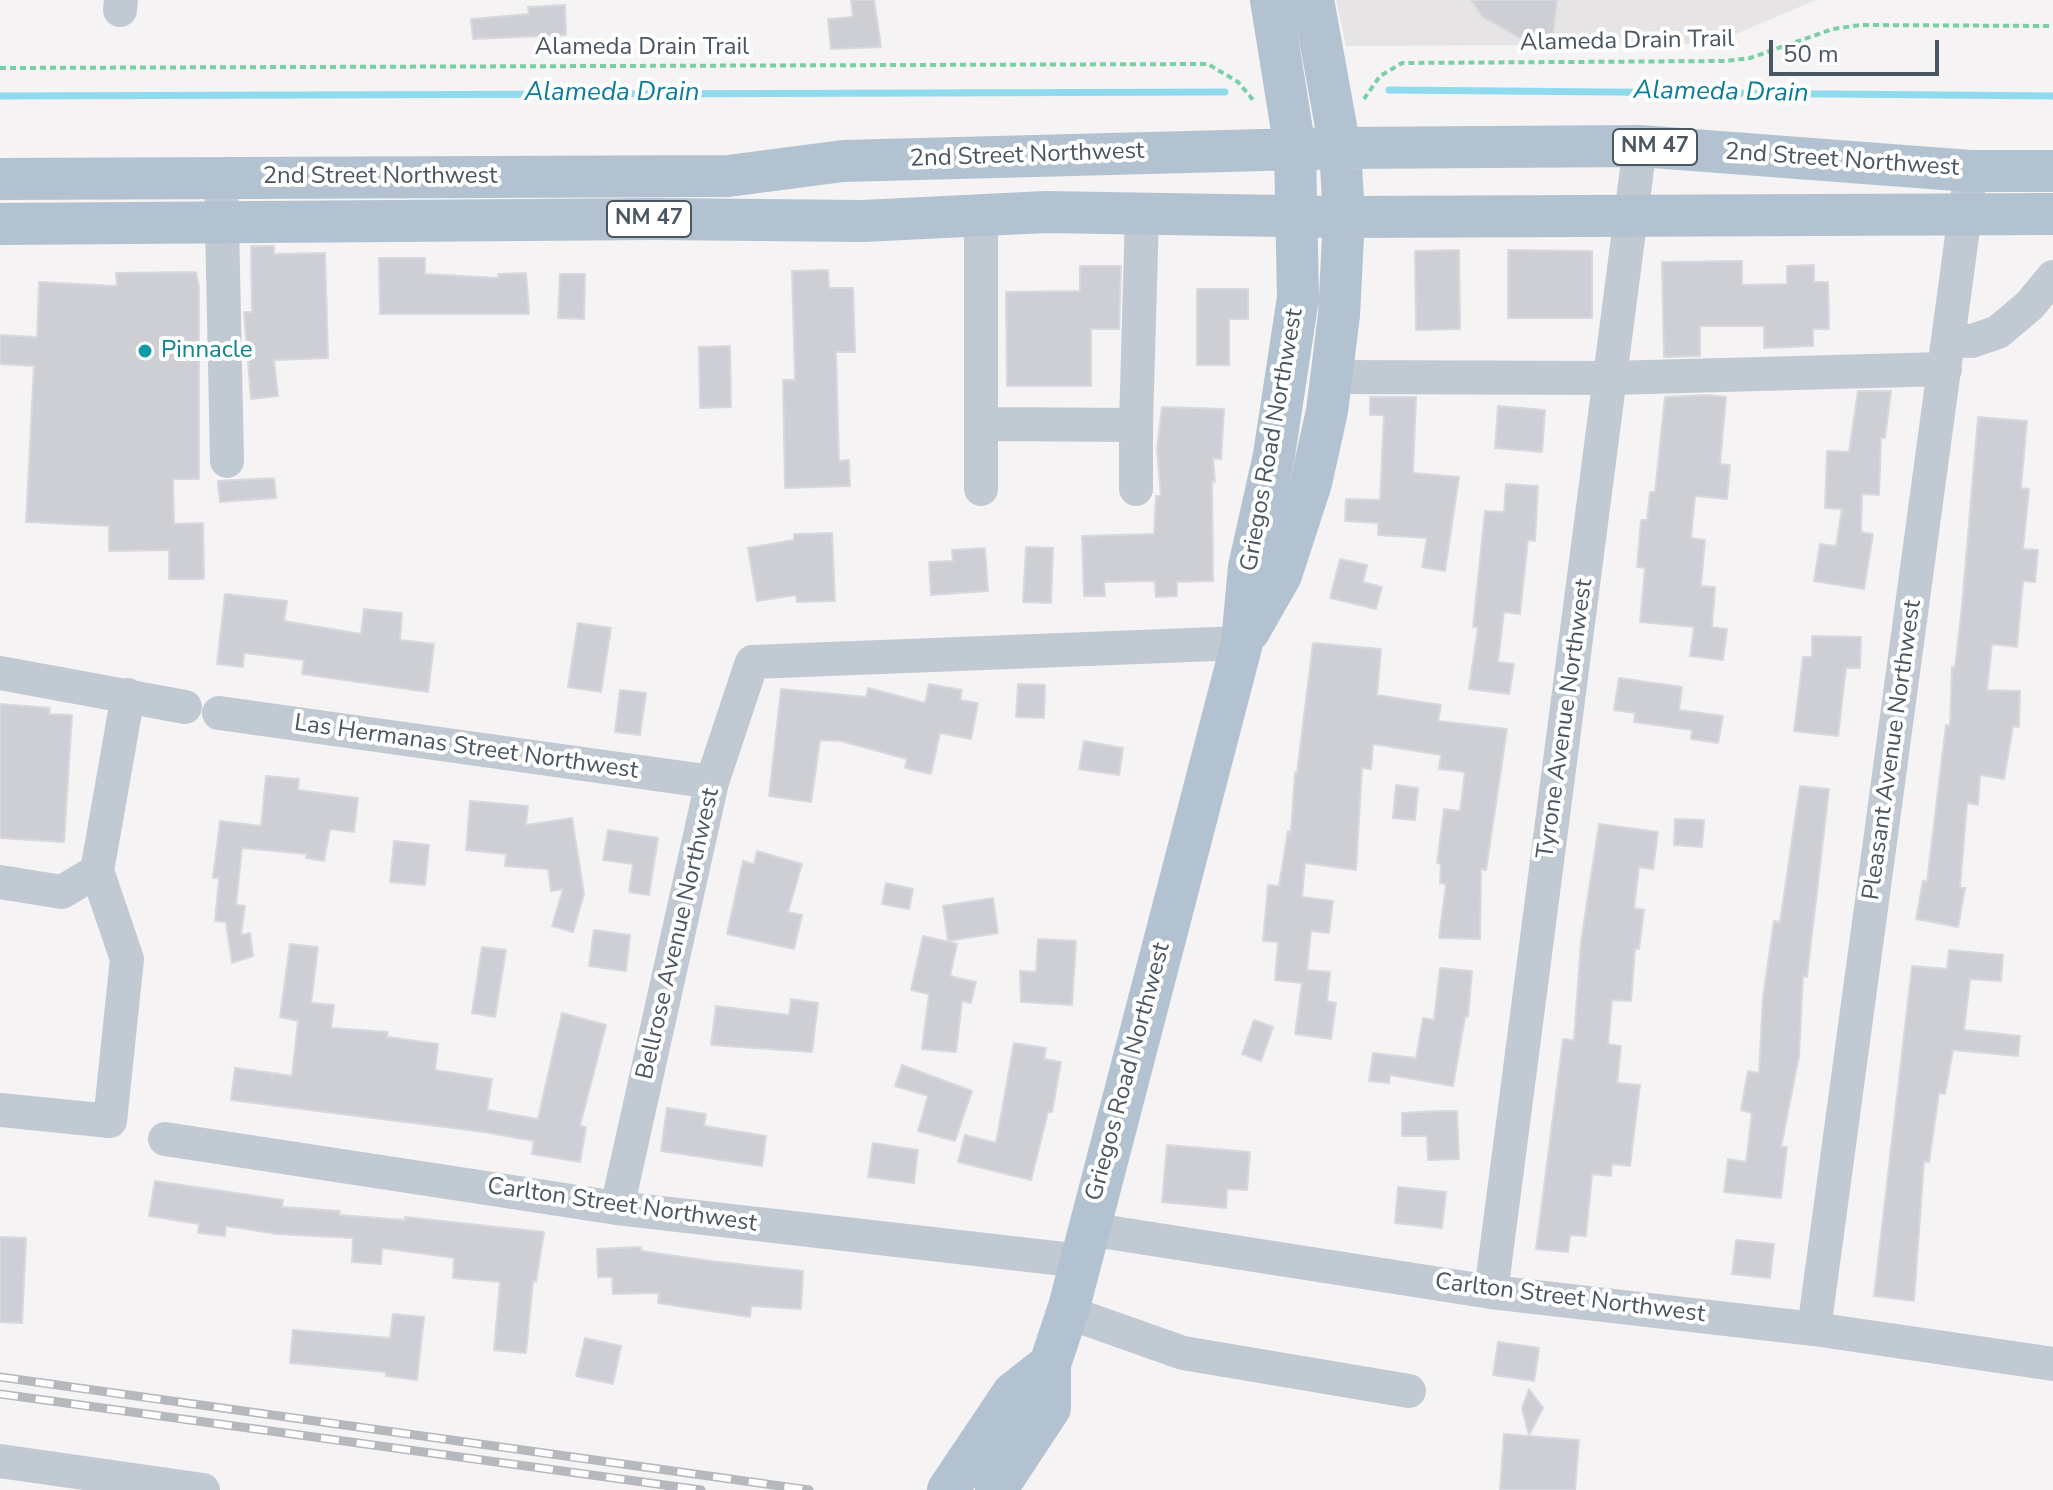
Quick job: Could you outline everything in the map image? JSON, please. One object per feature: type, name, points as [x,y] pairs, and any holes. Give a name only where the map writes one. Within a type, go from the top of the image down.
[{"type":"main road","name":"Griegos Road Northwest","points":[[996,1490],[1050,1408],[1050,1364],[1067,1312],[1242,643],[1249,567],[1288,373],[1298,298],[1295,149],[1271,0]]},
{"type":"main road","name":"Griegos Road Northwest","points":[[1242,643],[1281,575],[1311,483],[1339,315],[1344,217],[1340,148],[1313,0]]},
{"type":"main road","name":"2nd Street Northwest","points":[[0,179],[728,176],[843,161],[1340,148],[1640,146],[1970,171],[2053,171]]},
{"type":"main road","name":"2nd Street Northwest","points":[[0,224],[655,219],[760,222],[1142,214],[1633,217],[2053,214]]},
{"type":"main road","points":[[948,1490],[1013,1393],[1050,1364]]},
{"type":"street","name":"Tyrone Avenue Northwest","points":[[1491,1292],[1640,146]]},
{"type":"street","name":"Pleasant Avenue Northwest","points":[[1814,1329],[1967,213],[1970,171]]},
{"type":"street","points":[[221,176],[227,461]]},
{"type":"street","points":[[655,176],[655,219]]},
{"type":"street","points":[[1136,489],[1142,214]]},
{"type":"street","points":[[981,216],[981,489]]},
{"type":"street","points":[[1331,377],[1611,378],[1947,355],[1972,341],[1998,332],[2030,305],[2053,277]]},
{"type":"street","points":[[981,424],[1136,425]]},
{"type":"street","name":"Bellrose Avenue Northwest","points":[[617,1208],[712,782],[752,662],[1242,643]]},
{"type":"street","points":[[0,673],[185,707]]},
{"type":"street","points":[[0,1110],[110,1121],[127,959],[97,871],[128,695]]},
{"type":"street","name":"Las Hermanas Street Northwest","points":[[219,713],[712,782]]},
{"type":"street","points":[[0,882],[62,892],[97,871]]},
{"type":"street","name":"Carlton Street Northwest","points":[[165,1139],[617,1208],[1084,1245],[1814,1329],[2053,1364]]},
{"type":"street","points":[[1067,1312],[1183,1353],[1409,1391]]},
{"type":"street","points":[[0,1461],[203,1490]]},
{"type":"path","name":"Alameda Drain Trail","points":[[1360,106],[1380,76],[1402,63],[1727,61],[1750,58],[1833,29],[1860,25],[2053,26]]},
{"type":"path","name":"Alameda Drain Trail","points":[[0,68],[1208,64],[1238,82],[1257,105]]},
{"type":"shaded area","points":[[1336,0],[1816,0],[1712,44],[1346,46]]},
{"type":"building","points":[[851,0],[874,0],[881,47],[831,49],[828,19],[853,17]]},
{"type":"building","points":[[1471,0],[1557,0],[1552,42],[1520,38],[1483,17]]},
{"type":"building","points":[[565,5],[566,35],[473,39],[471,19],[529,14],[528,7]]},
{"type":"building","points":[[251,246],[274,246],[274,254],[325,253],[328,358],[274,360],[278,396],[251,399],[244,312],[252,312]]},
{"type":"building","points":[[1459,250],[1460,329],[1416,330],[1415,251]]},
{"type":"building","points":[[1508,250],[1592,251],[1592,318],[1508,318]]},
{"type":"building","points":[[379,258],[425,258],[425,274],[499,278],[498,274],[526,273],[529,314],[380,314]]},
{"type":"building","points":[[1742,261],[1742,285],[1787,284],[1787,266],[1814,265],[1814,282],[1828,282],[1829,329],[1813,329],[1813,346],[1764,348],[1764,326],[1700,326],[1700,356],[1664,357],[1662,262]]},
{"type":"building","points":[[1080,266],[1121,266],[1119,329],[1091,329],[1091,386],[1007,386],[1006,292],[1080,291]]},
{"type":"building","points":[[828,270],[829,288],[853,288],[855,352],[836,352],[839,461],[849,460],[850,486],[785,488],[783,380],[795,380],[792,271]]},
{"type":"building","points":[[196,272],[199,287],[199,479],[173,479],[174,524],[203,523],[204,579],[169,579],[169,550],[109,551],[109,526],[26,522],[34,366],[0,364],[0,335],[37,337],[39,282],[117,286],[116,273]]},
{"type":"building","points":[[560,274],[585,274],[584,319],[558,318]]},
{"type":"building","points":[[1197,289],[1248,289],[1248,319],[1229,319],[1229,365],[1197,365]]},
{"type":"building","points":[[730,346],[731,407],[700,408],[699,347]]},
{"type":"building","points":[[1858,391],[1891,391],[1885,438],[1881,438],[1879,495],[1862,494],[1861,532],[1873,534],[1864,589],[1814,581],[1820,544],[1836,546],[1842,509],[1825,508],[1827,451],[1849,452]]},
{"type":"building","points":[[1370,397],[1416,397],[1413,473],[1459,477],[1445,571],[1422,567],[1427,538],[1378,535],[1378,523],[1345,521],[1346,499],[1380,500],[1384,415],[1370,415]]},
{"type":"building","points":[[1665,397],[1726,397],[1720,464],[1730,465],[1727,499],[1695,496],[1691,538],[1705,540],[1701,586],[1715,587],[1712,627],[1727,629],[1723,660],[1690,656],[1694,627],[1640,622],[1645,568],[1637,567],[1641,520],[1647,520],[1650,492],[1655,492]]},
{"type":"building","points":[[1498,406],[1545,410],[1542,452],[1495,448]]},
{"type":"building","points":[[1162,407],[1224,409],[1221,459],[1213,458],[1213,581],[1177,582],[1177,596],[1156,597],[1155,581],[1104,582],[1105,596],[1084,596],[1082,536],[1154,534],[1156,496],[1161,496],[1157,449]]},
{"type":"building","points":[[1978,417],[2027,421],[2021,488],[2029,489],[2023,549],[2038,550],[2035,582],[2023,581],[2017,647],[1992,644],[1987,690],[2020,691],[2019,727],[2013,726],[2004,779],[1980,775],[1978,805],[1967,803],[1960,888],[1965,888],[1958,927],[1916,919],[1923,881],[1927,882],[1946,725],[1950,726],[1952,667],[1955,667],[1962,606]]},
{"type":"building","points":[[274,478],[276,498],[220,502],[218,481]]},
{"type":"building","points":[[1506,484],[1538,486],[1535,541],[1528,540],[1520,614],[1504,612],[1498,662],[1514,664],[1509,694],[1469,689],[1478,627],[1473,627],[1485,511],[1504,512]]},
{"type":"building","points":[[832,533],[835,601],[797,602],[796,595],[757,601],[748,548],[794,540],[794,534]]},
{"type":"building","points":[[1026,547],[1053,548],[1051,603],[1023,602]]},
{"type":"building","points":[[985,548],[988,591],[931,595],[929,562],[953,561],[952,550]]},
{"type":"building","points":[[1340,559],[1367,565],[1363,582],[1382,587],[1376,609],[1330,598]]},
{"type":"building","points":[[225,594],[287,601],[284,621],[361,634],[364,609],[402,613],[400,640],[434,644],[428,692],[302,674],[304,660],[244,653],[243,667],[217,664]]},
{"type":"building","points":[[578,623],[611,628],[601,692],[568,687]]},
{"type":"building","points":[[1812,636],[1861,637],[1860,668],[1846,668],[1838,736],[1794,731],[1803,657],[1812,657]]},
{"type":"building","points":[[1313,643],[1381,649],[1377,695],[1441,705],[1438,721],[1507,729],[1486,870],[1481,869],[1480,939],[1439,938],[1446,884],[1440,883],[1441,864],[1437,863],[1444,809],[1460,811],[1465,772],[1439,769],[1441,755],[1373,744],[1371,769],[1362,768],[1356,870],[1305,863],[1302,897],[1333,901],[1329,933],[1311,931],[1307,970],[1330,972],[1327,1001],[1336,1003],[1331,1039],[1295,1034],[1302,983],[1275,980],[1278,942],[1263,941],[1268,885],[1279,886],[1288,831],[1291,832],[1295,772]]},
{"type":"building","points":[[1619,678],[1682,687],[1679,710],[1723,716],[1718,743],[1691,739],[1692,730],[1634,722],[1635,713],[1614,710]]},
{"type":"building","points":[[929,684],[962,690],[960,700],[978,703],[971,739],[940,733],[931,774],[905,768],[907,759],[841,741],[820,740],[811,802],[769,796],[781,689],[866,697],[868,688],[925,703]]},
{"type":"building","points":[[1018,684],[1045,685],[1044,718],[1016,717]]},
{"type":"building","points":[[620,690],[646,693],[640,735],[615,732]]},
{"type":"building","points":[[0,704],[50,708],[49,714],[72,715],[64,842],[0,838]]},
{"type":"building","points":[[1084,741],[1123,748],[1119,775],[1079,769]]},
{"type":"building","points":[[266,776],[299,779],[298,790],[358,798],[354,832],[330,829],[324,861],[306,858],[307,854],[242,848],[236,905],[245,906],[241,935],[250,933],[253,956],[232,963],[226,922],[215,921],[219,878],[213,878],[220,821],[261,826]]},
{"type":"building","points":[[1396,785],[1418,788],[1415,820],[1393,818]]},
{"type":"building","points":[[1800,786],[1829,789],[1807,977],[1803,976],[1799,1056],[1781,1147],[1787,1147],[1781,1198],[1724,1192],[1728,1159],[1746,1162],[1752,1113],[1741,1110],[1748,1071],[1759,1073],[1763,997],[1774,921],[1780,922]]},
{"type":"building","points":[[470,801],[528,806],[526,825],[572,818],[584,894],[573,932],[552,926],[563,889],[551,891],[548,869],[505,866],[506,854],[466,850]]},
{"type":"building","points":[[1675,819],[1704,820],[1702,847],[1674,845]]},
{"type":"building","points":[[1599,824],[1658,832],[1653,869],[1639,867],[1634,908],[1644,910],[1639,949],[1635,949],[1631,1001],[1612,1000],[1608,1044],[1621,1046],[1617,1083],[1640,1085],[1630,1166],[1612,1164],[1611,1176],[1592,1174],[1586,1236],[1570,1235],[1568,1252],[1536,1249],[1563,1039],[1574,1040],[1581,942]]},
{"type":"building","points":[[608,830],[658,838],[649,895],[629,892],[633,864],[603,860]]},
{"type":"building","points":[[394,841],[429,845],[425,885],[390,882]]},
{"type":"building","points":[[757,851],[802,864],[788,912],[802,915],[794,949],[727,934],[743,861],[754,864]]},
{"type":"building","points":[[886,883],[913,889],[909,909],[882,904]]},
{"type":"building","points":[[993,898],[998,933],[948,941],[943,906]]},
{"type":"building","points":[[594,930],[630,935],[626,971],[589,966]]},
{"type":"building","points":[[923,936],[957,944],[950,976],[976,982],[971,1003],[962,1001],[956,1052],[922,1049],[929,994],[911,990]]},
{"type":"building","points":[[1038,939],[1076,941],[1072,1005],[1021,1002],[1020,971],[1036,972]]},
{"type":"building","points":[[290,944],[318,947],[311,1003],[334,1005],[331,1028],[388,1032],[387,1037],[438,1044],[435,1070],[492,1079],[487,1110],[538,1119],[562,1013],[606,1025],[580,1126],[586,1127],[580,1162],[532,1154],[534,1141],[484,1132],[231,1100],[235,1068],[272,1073],[272,1078],[273,1073],[292,1076],[298,1021],[280,1017]]},
{"type":"building","points":[[482,947],[506,950],[495,1017],[472,1013]]},
{"type":"building","points":[[1949,950],[2003,955],[2001,981],[1970,979],[1964,1030],[2020,1036],[2018,1056],[1953,1050],[1945,1094],[1939,1093],[1929,1162],[1924,1161],[1914,1301],[1874,1296],[1912,966],[1947,969]]},
{"type":"building","points":[[1440,968],[1472,971],[1468,1017],[1465,1017],[1453,1086],[1390,1075],[1389,1083],[1369,1081],[1373,1053],[1416,1058],[1423,1018],[1434,1020]]},
{"type":"building","points":[[791,999],[818,1003],[812,1052],[711,1045],[716,1006],[789,1015]]},
{"type":"building","points":[[1254,1020],[1273,1027],[1261,1061],[1242,1054]]},
{"type":"building","points":[[1014,1043],[1046,1048],[1044,1059],[1061,1062],[1052,1112],[1048,1112],[1031,1180],[958,1162],[965,1135],[996,1143]]},
{"type":"building","points":[[902,1065],[972,1091],[955,1141],[918,1131],[928,1096],[895,1086]]},
{"type":"building","points":[[667,1108],[706,1114],[704,1126],[766,1136],[762,1166],[661,1151]]},
{"type":"building","points":[[1457,1111],[1459,1159],[1428,1160],[1427,1136],[1402,1136],[1402,1113]]},
{"type":"building","points":[[873,1143],[918,1150],[914,1183],[868,1177]]},
{"type":"building","points":[[1167,1145],[1250,1152],[1247,1190],[1227,1189],[1226,1208],[1162,1202]]},
{"type":"building","points":[[155,1181],[283,1200],[282,1207],[340,1211],[339,1215],[405,1220],[405,1217],[544,1232],[536,1282],[533,1281],[526,1353],[494,1350],[500,1282],[453,1278],[454,1258],[382,1248],[381,1264],[352,1262],[353,1238],[277,1234],[226,1226],[225,1236],[198,1233],[199,1224],[149,1216]]},
{"type":"building","points":[[1398,1187],[1446,1192],[1442,1228],[1395,1223]]},
{"type":"building","points":[[0,1237],[26,1238],[22,1323],[0,1322]]},
{"type":"building","points":[[1736,1240],[1774,1244],[1770,1278],[1732,1274]]},
{"type":"building","points":[[641,1247],[641,1251],[803,1271],[801,1309],[751,1306],[750,1317],[658,1303],[659,1293],[613,1294],[612,1277],[598,1277],[597,1249]]},
{"type":"building","points":[[393,1314],[424,1317],[417,1380],[386,1376],[386,1372],[290,1363],[293,1330],[390,1338]]},
{"type":"building","points":[[585,1338],[621,1346],[613,1384],[576,1376]]},
{"type":"building","points":[[1498,1342],[1539,1348],[1534,1381],[1493,1375]]},
{"type":"building","points":[[1529,1389],[1543,1408],[1529,1435],[1522,1408]]},
{"type":"building","points":[[1504,1434],[1579,1440],[1575,1490],[1500,1490]]},
{"type":"waterway","name":"Alameda Drain","points":[[1389,90],[2053,96]]},
{"type":"waterway","name":"Alameda Drain","points":[[0,96],[1225,92]]},
{"type":"railway","points":[[0,1377],[809,1490]]},
{"type":"railway","points":[[0,1394],[701,1490]]},
{"type":"place","name":"Pinnacle","points":[[145,351]]}]
